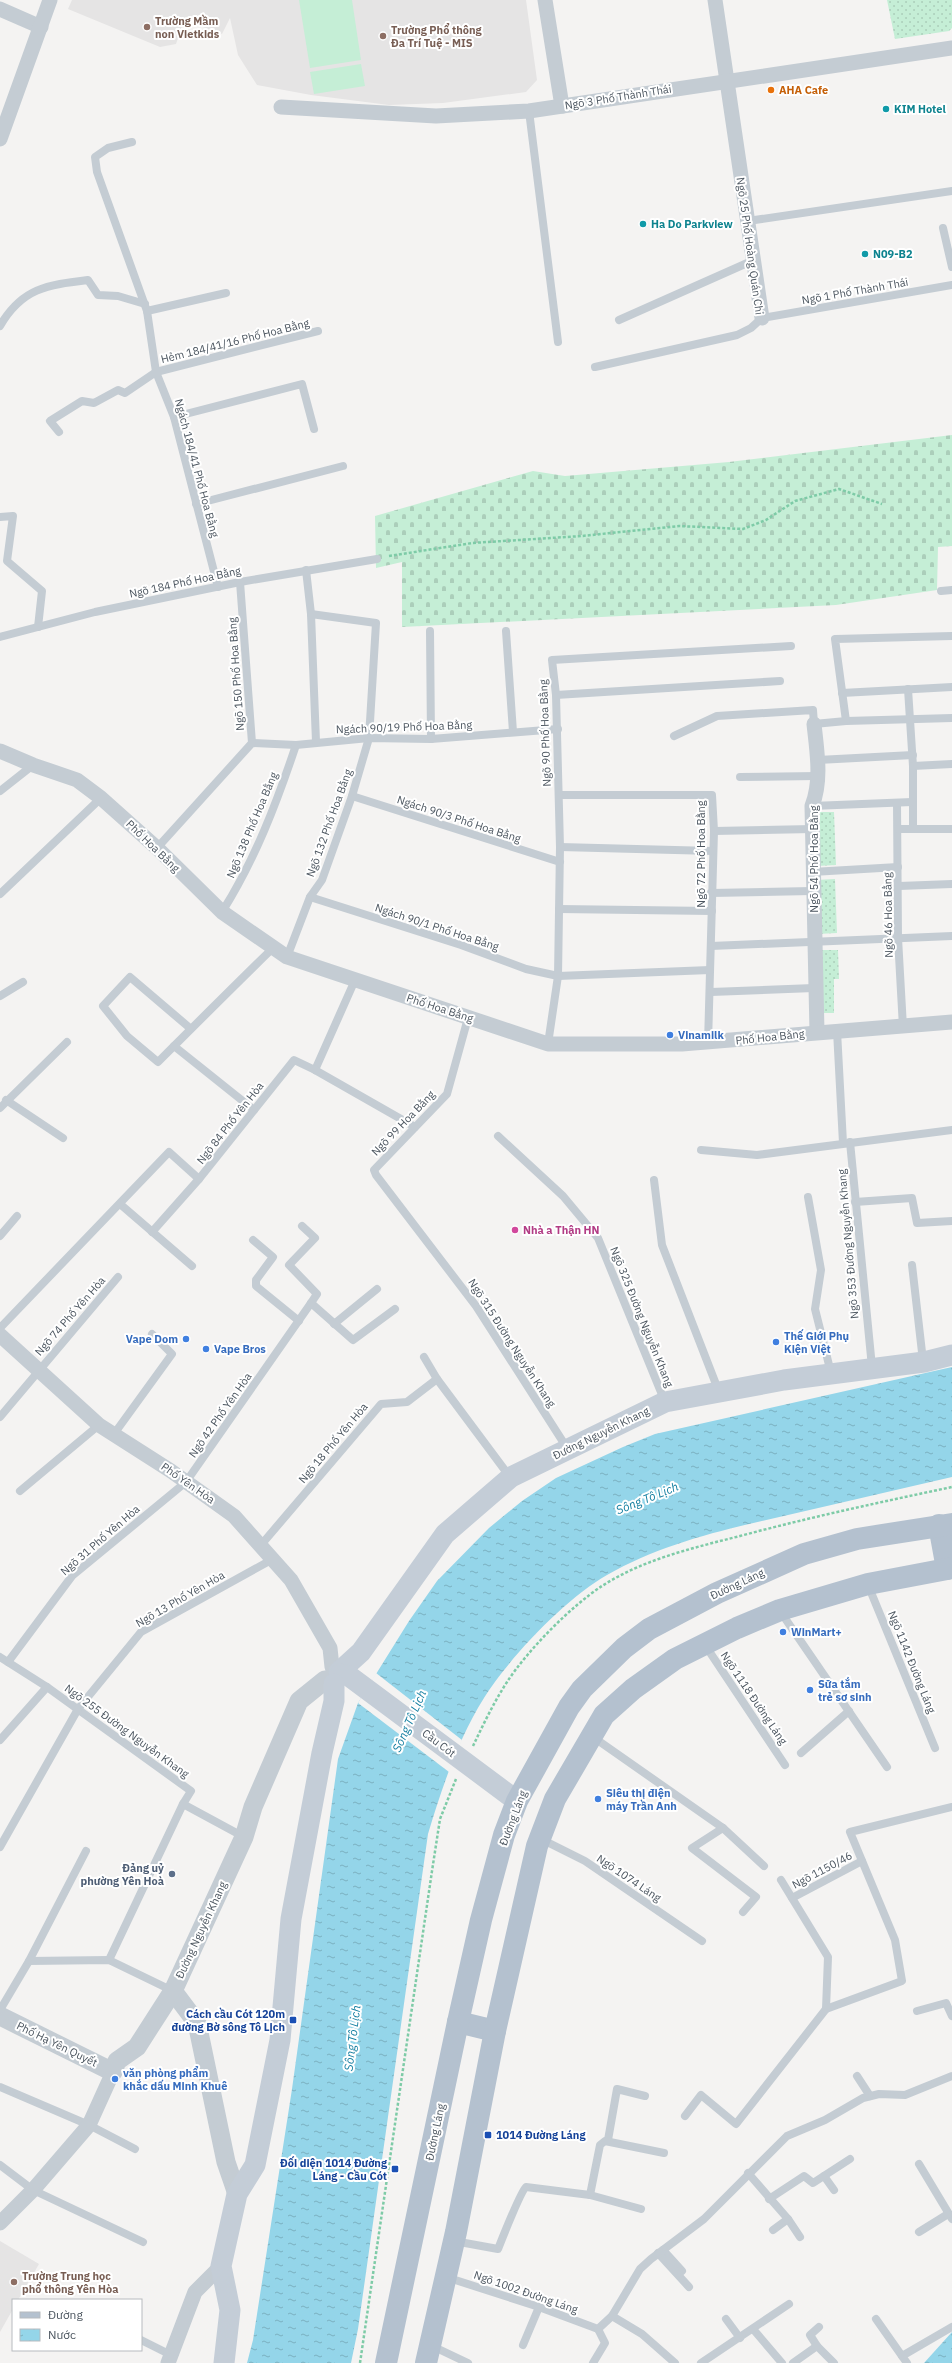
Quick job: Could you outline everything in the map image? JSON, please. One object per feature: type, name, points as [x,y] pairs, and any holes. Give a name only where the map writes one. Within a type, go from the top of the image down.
[{"type":"main road","name":"Đường Nguyễn Khang","points":[[334,1675],[361,1652],[445,1534],[511,1477],[665,1402],[872,1367],[924,1362],[952,1355]]},
{"type":"main road","points":[[428,2354],[454,2240],[495,2031],[540,1839],[555,1799],[604,1715],[633,1689],[675,1660],[704,1644],[780,1610],[868,1584],[949,1569],[946,1524]]},
{"type":"main road","name":"Đường Láng","points":[[386,2363],[458,2022],[481,1920],[504,1835],[517,1801],[569,1707],[582,1689],[624,1648],[649,1629],[717,1593],[804,1554],[857,1539],[946,1524]]},
{"type":"main road","name":"Cầu Cót","points":[[334,1675],[350,1676],[517,1801]]},
{"type":"main road","points":[[224,2363],[230,2310],[221,2266],[237,2194],[255,2165],[280,2040],[292,1918],[322,1753],[334,1701],[334,1675]]},
{"type":"main road","points":[[458,2022],[495,2031]]},
{"type":"street","points":[[0,139],[50,0]]},
{"type":"street","points":[[545,0],[562,106]]},
{"type":"street","name":"Ngõ 25 Phố Hoàng Quán Chi","points":[[715,0],[762,318]]},
{"type":"street","points":[[0,9],[41,27]]},
{"type":"street","name":"Ngõ 3 Phố Thành Thái","points":[[281,107],[436,116],[529,111],[726,80],[952,48]]},
{"type":"street","name":"Ngõ 54 Phố Hoa Bằng","points":[[814,724],[818,760],[818,790],[812,806],[812,891],[815,941],[814,988],[817,1032]]},
{"type":"street","name":"Phố Hoa Bằng","points":[[0,751],[33,765],[77,780],[102,798],[157,848],[222,912],[287,957],[548,1044],[708,1043],[817,1032],[903,1027],[952,1022]]},
{"type":"street","name":"Phố Yên Hòa","points":[[0,1335],[99,1425],[186,1482],[234,1516],[291,1580],[330,1648],[334,1675]]},
{"type":"street","name":"Đường Nguyễn Khang","points":[[237,2194],[226,2162],[197,2023],[173,1992],[244,1837],[253,1807],[299,1701],[334,1675]]},
{"type":"street","points":[[0,2222],[33,2190],[89,2125],[117,2061],[137,2047],[173,1992]]},
{"type":"street","name":"Phố Hạ Yên Quyết","points":[[0,2016],[113,2072]]},
{"type":"street","points":[[170,2359],[195,2292],[221,2266]]},
{"type":"lane","points":[[529,111],[558,342]]},
{"type":"lane","name":"Ngách 184/41 Phố Hoa Bằng","points":[[132,142],[108,148],[95,157],[101,187],[122,240],[146,308],[156,372],[174,417],[218,587]]},
{"type":"lane","points":[[748,221],[952,191]]},
{"type":"lane","points":[[943,228],[952,266]]},
{"type":"lane","points":[[619,320],[754,260]]},
{"type":"lane","points":[[0,326],[20,299],[52,284],[88,280],[98,295],[118,296],[146,308],[226,293]]},
{"type":"lane","name":"Ngõ 1 Phố Thành Thái","points":[[762,318],[952,285]]},
{"type":"lane","name":"Ngõ 25 Phố Hoàng Quán Chi","points":[[595,367],[737,334],[752,328],[762,318]]},
{"type":"lane","name":"Hẻm 184/41/16 Phố Hoa Bằng","points":[[59,432],[50,421],[82,401],[94,402],[118,390],[125,393],[156,372],[318,331]]},
{"type":"lane","points":[[174,417],[302,384],[314,429]]},
{"type":"lane","points":[[196,504],[343,466]]},
{"type":"lane","points":[[0,517],[13,516],[7,561],[42,591],[38,627]]},
{"type":"lane","name":"Ngõ 184 Phố Hoa Bằng","points":[[0,637],[95,612],[240,582],[377,559]]},
{"type":"lane","points":[[306,570],[311,614],[316,742]]},
{"type":"lane","name":"Ngõ 150 Phố Hoa Bằng","points":[[157,848],[252,743],[240,582]]},
{"type":"lane","points":[[941,591],[952,590]]},
{"type":"lane","name":"Ngõ 132 Phố Hoa Bằng","points":[[287,957],[310,897],[322,880],[352,796],[369,738],[376,623],[311,614]]},
{"type":"lane","points":[[430,630],[431,739]]},
{"type":"lane","points":[[506,631],[513,732]]},
{"type":"lane","points":[[846,721],[836,639],[952,636]]},
{"type":"lane","name":"Ngõ 90 Phố Hoa Bằng","points":[[548,1044],[558,976],[560,862],[558,729],[552,660],[791,646]]},
{"type":"lane","points":[[556,695],[780,681]]},
{"type":"lane","points":[[842,693],[952,687]]},
{"type":"lane","points":[[908,689],[913,755],[913,829]]},
{"type":"lane","name":"Ngõ 54 Phố Hoa Bằng","points":[[674,736],[717,716],[813,710],[814,724]]},
{"type":"lane","points":[[814,724],[846,721],[910,721],[952,718]]},
{"type":"lane","name":"Ngách 90/19 Phố Hoa Bằng","points":[[252,743],[296,745],[369,738],[431,739],[558,729]]},
{"type":"lane","name":"Ngõ 138 Phố Hoa Bằng","points":[[222,912],[240,884],[280,792],[296,745]]},
{"type":"lane","points":[[818,760],[913,755]]},
{"type":"lane","points":[[913,766],[952,764]]},
{"type":"lane","points":[[0,791],[33,765]]},
{"type":"lane","points":[[740,777],[818,776]]},
{"type":"lane","name":"Ngõ 72 Phố Hoa Bằng","points":[[559,795],[712,795],[714,831],[711,893],[711,992],[708,1043]]},
{"type":"lane","name":"Ngách 90/3 Phố Hoa Bằng","points":[[352,796],[560,862]]},
{"type":"lane","points":[[0,894],[102,798]]},
{"type":"lane","points":[[812,806],[912,802]]},
{"type":"lane","name":"Ngõ 46 Hoa Bằng","points":[[897,803],[899,886],[898,938],[903,1027]]},
{"type":"lane","points":[[714,831],[813,829]]},
{"type":"lane","points":[[898,829],[952,829]]},
{"type":"lane","points":[[560,847],[713,851]]},
{"type":"lane","points":[[812,872],[898,867]]},
{"type":"lane","points":[[899,886],[952,884]]},
{"type":"lane","points":[[711,893],[812,891]]},
{"type":"lane","name":"Ngách 90/1 Phố Hoa Bằng","points":[[310,897],[461,945],[526,969],[558,976],[710,970]]},
{"type":"lane","points":[[559,910],[712,911]]},
{"type":"lane","points":[[711,946],[952,936]]},
{"type":"lane","points":[[191,1029],[130,977],[103,1006],[127,1036],[158,1062],[273,948]]},
{"type":"lane","points":[[315,1070],[355,980]]},
{"type":"lane","points":[[0,996],[23,982]]},
{"type":"lane","points":[[711,992],[814,988]]},
{"type":"lane","name":"Ngõ 99 Hoa Bằng","points":[[376,1175],[374,1170],[378,1165],[447,1094],[468,1018]]},
{"type":"lane","name":"Ngõ 353 Đường Nguyễn Khang","points":[[837,1031],[846,1142],[855,1202],[872,1367]]},
{"type":"lane","points":[[0,1108],[6,1100],[67,1042]]},
{"type":"lane","points":[[174,1046],[254,1110]]},
{"type":"lane","name":"Ngõ 84 Phố Yên Hòa","points":[[0,1328],[169,1152],[199,1179],[294,1060],[315,1070],[415,1127]]},
{"type":"lane","points":[[6,1100],[64,1138]]},
{"type":"lane","points":[[701,1150],[757,1156],[846,1142],[952,1130]]},
{"type":"lane","name":"Ngõ 325 Đường Nguyễn Khang","points":[[498,1136],[563,1196],[598,1238],[665,1402]]},
{"type":"lane","name":"Ngõ 315 Đường Nguyễn Khang","points":[[376,1175],[476,1306],[568,1449]]},
{"type":"lane","points":[[152,1232],[199,1179]]},
{"type":"lane","points":[[654,1180],[662,1245],[719,1392]]},
{"type":"lane","points":[[808,1197],[821,1270],[815,1309],[831,1374]]},
{"type":"lane","points":[[855,1202],[912,1198],[917,1223],[952,1221]]},
{"type":"lane","points":[[120,1204],[192,1266]]},
{"type":"lane","points":[[0,1236],[17,1216]]},
{"type":"lane","points":[[302,1226],[315,1238],[289,1265],[317,1294],[311,1303],[334,1324],[353,1340],[395,1309]]},
{"type":"lane","points":[[253,1240],[273,1257],[256,1280],[256,1286],[298,1321]]},
{"type":"lane","points":[[912,1265],[924,1362]]},
{"type":"lane","name":"Ngõ 74 Phố Yên Hòa","points":[[0,1417],[38,1369],[118,1277]]},
{"type":"lane","points":[[334,1324],[377,1288]]},
{"type":"lane","name":"Ngõ 42 Phố Yên Hòa","points":[[186,1482],[311,1303]]},
{"type":"lane","points":[[349,1337],[378,1316]]},
{"type":"lane","points":[[114,1434],[172,1354],[152,1334]]},
{"type":"lane","points":[[424,1357],[437,1379],[511,1477]]},
{"type":"lane","name":"Ngõ 18 Phố Yên Hòa","points":[[261,1545],[382,1404],[407,1402],[437,1379]]},
{"type":"lane","points":[[20,1491],[99,1425]]},
{"type":"lane","name":"Ngõ 31 Phố Yên Hòa","points":[[8,1662],[72,1576],[186,1482]]},
{"type":"lane","name":"Ngõ 13 Phố Yên Hòa","points":[[0,1847],[78,1709],[141,1632],[273,1558]]},
{"type":"lane","name":"Ngõ 1142 Đường Láng","points":[[868,1584],[935,1748]]},
{"type":"lane","points":[[780,1610],[887,1767]]},
{"type":"lane","name":"Ngõ 1118 Đường Láng","points":[[704,1644],[785,1765]]},
{"type":"lane","name":"Ngõ 255 Đường Nguyễn Khang","points":[[0,1657],[47,1687],[191,1791],[183,1804]]},
{"type":"lane","points":[[0,1740],[47,1687]]},
{"type":"lane","points":[[801,1753],[849,1711]]},
{"type":"lane","points":[[591,1736],[723,1828],[764,1866]]},
{"type":"lane","points":[[109,1960],[183,1804],[244,1837]]},
{"type":"lane","points":[[684,2116],[701,2095],[736,2124],[826,2009],[902,1981],[895,1940],[850,1832],[952,1807]]},
{"type":"lane","points":[[723,1828],[692,1848],[756,1897],[743,1912]]},
{"type":"lane","name":"Ngõ 1074 Láng","points":[[540,1839],[585,1861],[702,1941]]},
{"type":"lane","points":[[0,2010],[29,1961],[86,1852]]},
{"type":"lane","name":"Ngõ 1150/46","points":[[792,1898],[862,1861]]},
{"type":"lane","points":[[781,1880],[828,1956],[826,2009]]},
{"type":"lane","points":[[29,1961],[109,1960],[173,1992]]},
{"type":"lane","points":[[917,2012],[946,2002],[952,2016]]},
{"type":"lane","points":[[857,2076],[870,2096]]},
{"type":"lane","points":[[593,2363],[604,2343],[598,2329],[612,2316],[640,2269],[704,2219],[748,2173],[787,2136],[825,2120],[870,2096],[905,2095],[952,2076]]},
{"type":"lane","points":[[0,2087],[89,2125],[135,2149]]},
{"type":"lane","points":[[590,2195],[600,2146],[608,2140],[617,2089],[645,2096]]},
{"type":"lane","points":[[608,2140],[664,2154]]},
{"type":"lane","points":[[769,2199],[804,2176],[813,2183],[850,2159]]},
{"type":"lane","points":[[919,2164],[950,2216],[919,2232]]},
{"type":"lane","points":[[0,2165],[33,2190],[143,2242]]},
{"type":"lane","points":[[748,2173],[769,2199],[788,2219],[800,2237]]},
{"type":"lane","points":[[824,2176],[834,2190]]},
{"type":"lane","points":[[454,2240],[498,2249],[515,2211],[520,2193],[526,2187],[590,2195],[641,2209]]},
{"type":"lane","points":[[773,2230],[788,2219]]},
{"type":"lane","points":[[661,2252],[682,2271]]},
{"type":"lane","points":[[661,2252],[689,2287]]},
{"type":"lane","name":"Ngõ 1002 Đường Láng","points":[[446,2277],[539,2307],[598,2329]]},
{"type":"lane","points":[[701,2363],[789,2304]]},
{"type":"lane","points":[[523,2345],[539,2307]]},
{"type":"lane","points":[[612,2316],[642,2334],[675,2363]]},
{"type":"lane","points":[[726,2319],[740,2338]]},
{"type":"lane","points":[[876,2319],[905,2360],[952,2327]]},
{"type":"lane","points":[[819,2327],[810,2335],[817,2346],[834,2363]]},
{"type":"lane","points":[[753,2329],[782,2363]]},
{"type":"lane","points":[[142,2341],[170,2359]]},
{"type":"lane","points":[[793,2363],[817,2346]]},
{"type":"lane","points":[[428,2354],[468,2363]]},
{"type":"path","points":[[377,559],[472,543],[582,536],[679,526],[743,528],[766,520],[795,500],[839,489],[882,504]]},
{"type":"shaded area","name":"Trường Phổ thông Đa Trí Tuệ - MIS","points":[[72,0],[526,0],[537,80],[526,92],[443,103],[389,105],[311,95],[257,85],[238,55],[230,18],[222,34],[184,20],[176,44],[160,47],[68,9]]},
{"type":"shaded area","name":"Trường Trung học phổ thông Yên Hòa","points":[[0,2241],[39,2264],[19,2299],[12,2299],[12,2311],[0,2332]]},
{"type":"green space","points":[[299,0],[352,0],[361,60],[310,68]]},
{"type":"green space","points":[[887,0],[952,0],[952,28],[949,31],[895,39]]},
{"type":"green space","points":[[361,64],[365,86],[314,94],[310,72]]},
{"type":"green space","points":[[952,435],[952,546],[938,547],[937,590],[836,605],[402,627],[402,562],[376,568],[375,516],[533,471],[565,476],[729,462]]},
{"type":"green space","points":[[815,812],[834,812],[836,865],[817,866]]},
{"type":"green space","points":[[835,879],[837,933],[818,934],[816,880]]},
{"type":"green space","points":[[819,950],[838,950],[839,979],[834,979],[834,1013],[821,1013]]},
{"type":"water","name":"Sông Tô Lịch","points":[[952,1367],[952,1477],[765,1520],[695,1538],[650,1554],[607,1575],[574,1598],[523,1648],[495,1682],[466,1730],[445,1782],[428,1834],[358,2329],[351,2363],[247,2363],[253,2340],[292,2089],[338,1759],[358,1703],[409,1621],[437,1581],[489,1528],[522,1501],[556,1478],[623,1447],[655,1434]]},
{"type":"water","points":[[952,2332],[952,2363],[924,2363]]},
{"type":"pier","points":[[376,1673],[462,1740],[449,1772],[358,1703]]},
{"type":"place","name":"Trường Mầm non Vietkids","points":[[147,27]]},
{"type":"place","name":"Trường Phổ thông Đa Trí Tuệ - MIS","points":[[383,36]]},
{"type":"place","name":"AHA Cafe","points":[[771,90]]},
{"type":"place","name":"KIM Hotel","points":[[886,109]]},
{"type":"place","name":"Ha Do Parkview","points":[[643,224]]},
{"type":"place","name":"N09-B2","points":[[865,254]]},
{"type":"place","name":"Vinamilk","points":[[670,1035]]},
{"type":"place","name":"Nhà a Thận HN","points":[[515,1230]]},
{"type":"place","name":"Vape Dom","points":[[186,1339]]},
{"type":"place","name":"Thế Giới Phụ Kiện Việt","points":[[776,1342]]},
{"type":"place","name":"Vape Bros","points":[[206,1349]]},
{"type":"place","name":"WinMart+","points":[[783,1632]]},
{"type":"place","name":"Sữa tắm trẻ sơ sinh","points":[[810,1690]]},
{"type":"place","name":"Siêu thị điện máy Trần Anh","points":[[598,1799]]},
{"type":"place","name":"Đảng uỷ phường Yên Hoà","points":[[172,1874]]},
{"type":"place","name":"Cách cầu Cót 120m đường Bờ sông Tô Lịch","points":[[293,2020]]},
{"type":"place","name":"văn phòng phẩm khắc dấu Minh Khuê","points":[[115,2079]]},
{"type":"place","name":"1014 Đường Láng","points":[[488,2135]]},
{"type":"place","name":"Đối diện 1014 Đường Láng - Cầu Cót","points":[[395,2169]]},
{"type":"place","name":"Trường Trung học phổ thông Yên Hòa","points":[[14,2282]]}]
